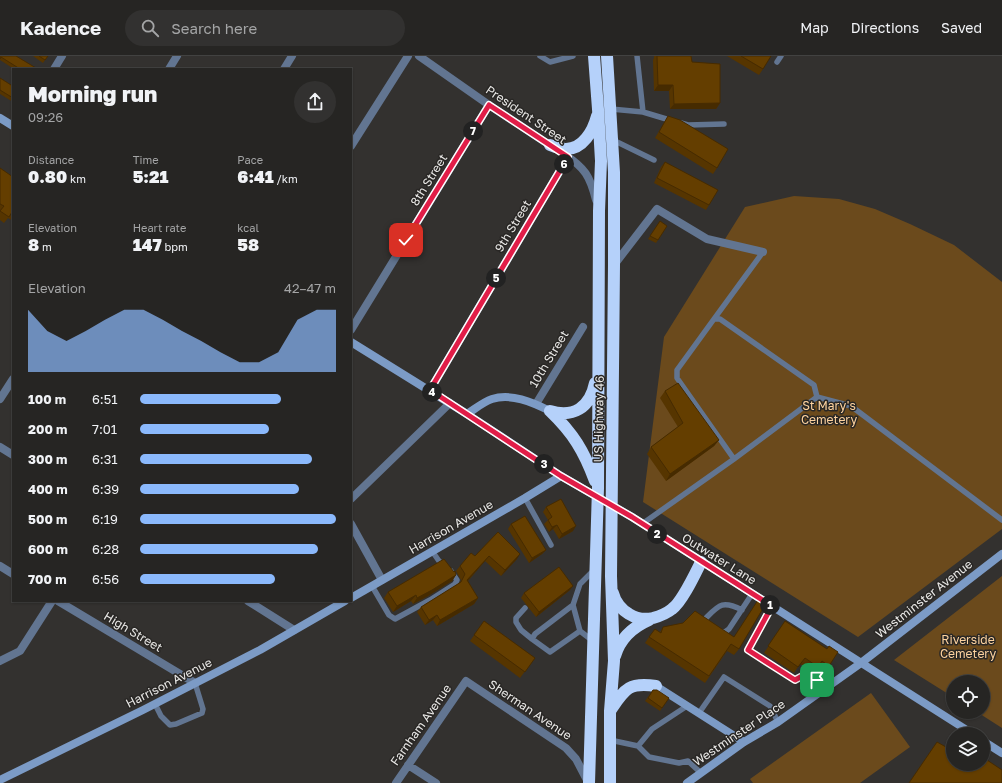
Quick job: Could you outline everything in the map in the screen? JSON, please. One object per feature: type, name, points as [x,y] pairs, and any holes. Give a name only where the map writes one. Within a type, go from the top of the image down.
[{"type":"highway","name":"US Highway 46","points":[[589,783],[596,568],[592,490],[598,364],[599,211],[601,161],[594,56]]},
{"type":"highway","name":"US Highway 46","points":[[607,56],[614,172],[611,576],[614,661],[610,712],[612,781]]},
{"type":"highway","points":[[550,145],[566,149],[577,147],[584,141],[594,128],[598,109]]},
{"type":"highway","points":[[550,411],[568,413],[576,411],[583,406],[589,400],[593,392],[598,364]]},
{"type":"highway","points":[[550,411],[564,425],[578,443],[588,460],[592,490]]},
{"type":"highway","points":[[611,576],[614,597],[622,609],[636,618],[643,620],[665,615],[674,608],[701,562]]},
{"type":"highway","points":[[614,661],[619,646],[629,632],[641,623],[654,618]]},
{"type":"highway","points":[[610,712],[622,694],[632,685],[642,684],[656,686]]},
{"type":"street","points":[[55,68],[62,56]]},
{"type":"street","points":[[170,68],[177,56]]},
{"type":"street","points":[[285,68],[292,56]]},
{"type":"street","points":[[352,144],[408,56]]},
{"type":"street","name":"President Street","points":[[419,56],[489,105],[581,166],[593,189],[599,211]]},
{"type":"street","name":"8th Street","points":[[352,328],[489,105]]},
{"type":"street","points":[[0,118],[12,125]]},
{"type":"street","name":"9th Street","points":[[430,390],[568,157]]},
{"type":"street","points":[[614,265],[657,209],[707,239],[763,252]]},
{"type":"street","name":"10th Street","points":[[536,404],[583,327]]},
{"type":"street","name":"Outwater Lane","points":[[352,345],[430,390],[561,476],[592,490],[701,562],[962,727]]},
{"type":"street","points":[[0,399],[12,381]]},
{"type":"street","name":"10th Street","points":[[467,414],[491,399],[509,397],[536,404],[550,411]]},
{"type":"street","points":[[352,498],[450,404]]},
{"type":"street","points":[[0,447],[12,454]]},
{"type":"street","name":"Harrison Avenue","points":[[352,597],[561,476]]},
{"type":"street","points":[[352,526],[382,580]]},
{"type":"street","name":"Westminster Avenue","points":[[861,663],[1002,554]]},
{"type":"street","points":[[0,566],[12,573]]},
{"type":"street","points":[[0,661],[20,651],[51,602]]},
{"type":"street","name":"High Street","points":[[60,602],[195,683]]},
{"type":"street","points":[[250,602],[294,630]]},
{"type":"street","name":"Harrison Avenue","points":[[0,780],[155,704],[343,602]]},
{"type":"street","name":"Westminster Place","points":[[688,782],[744,742],[778,722],[861,663]]},
{"type":"street","name":"Sherman Avenue","points":[[466,681],[566,748],[576,759],[589,783]]},
{"type":"street","name":"Farnham Avenue","points":[[396,783],[466,681]]},
{"type":"street","points":[[656,686],[744,742]]},
{"type":"street","points":[[990,745],[1002,753]]},
{"type":"street","points":[[408,765],[436,783]]},
{"type":"lane","points":[[540,56],[550,62],[573,56]]},
{"type":"lane","points":[[637,56],[643,112]]},
{"type":"lane","points":[[777,62],[781,56]]},
{"type":"lane","points":[[611,109],[643,112],[688,125],[724,124]]},
{"type":"lane","points":[[612,140],[654,160]]},
{"type":"lane","points":[[734,459],[677,378],[677,370],[763,252]]},
{"type":"lane","points":[[714,319],[720,319],[814,385],[817,397]]},
{"type":"lane","points":[[642,524],[734,459],[817,397]]},
{"type":"lane","points":[[817,397],[850,406],[1002,520]]},
{"type":"lane","points":[[525,498],[551,545]]},
{"type":"lane","points":[[372,586],[389,615],[395,619],[430,600],[455,584],[457,580],[455,575],[445,564],[439,561],[432,551]]},
{"type":"lane","points":[[594,642],[580,631],[574,605],[582,582],[596,568]]},
{"type":"lane","points":[[742,610],[726,604],[718,606],[705,619],[714,628],[722,633],[726,632],[742,610],[752,594]]},
{"type":"lane","points":[[532,639],[535,634],[574,605]]},
{"type":"lane","points":[[772,606],[748,650],[795,680],[806,674],[830,686]]},
{"type":"lane","points":[[525,608],[516,618],[516,622],[521,630],[550,652],[580,631]]},
{"type":"lane","points":[[700,713],[724,676],[770,706],[778,722]]},
{"type":"lane","points":[[155,704],[161,716],[170,725],[202,713],[203,709],[195,683]]},
{"type":"lane","points":[[638,746],[652,729],[688,706]]},
{"type":"lane","points":[[610,740],[638,746],[649,758],[679,763],[688,761],[701,773]]},
{"type":"green space","name":"St Mary's Cemetery","points":[[794,196],[839,199],[875,209],[954,245],[1002,282],[1002,529],[858,637],[643,502],[664,337],[745,207]]},
{"type":"green space","name":"Riverside Cemetery","points":[[1002,576],[1002,728],[988,719],[990,719],[990,675],[946,675],[946,693],[894,660]]},
{"type":"green space","points":[[871,693],[910,747],[860,783],[753,783],[750,779]]},
{"type":"building","points":[[0,56],[16,56],[36,68],[18,68],[1,57],[0,59]]},
{"type":"building","points":[[39,56],[48,56],[45,60]]},
{"type":"building","points":[[657,56],[691,56],[692,62],[720,64],[720,103],[674,104],[673,85],[658,85]]},
{"type":"building","points":[[741,56],[771,56],[763,69]]},
{"type":"building","points":[[0,78],[11,85],[12,84],[12,97],[0,90]]},
{"type":"building","points":[[668,116],[680,120],[728,149],[717,168],[659,132]]},
{"type":"building","points":[[665,162],[718,190],[709,205],[657,178]]},
{"type":"building","points":[[0,168],[12,176],[12,212],[9,217],[0,211],[4,206],[0,204]]},
{"type":"building","points":[[660,221],[667,226],[658,240],[650,236]]},
{"type":"building","points":[[678,383],[719,440],[670,474],[651,447],[683,423],[665,391]]},
{"type":"building","points":[[561,499],[576,526],[562,534],[557,525],[552,527],[548,520],[552,517],[546,507]]},
{"type":"building","points":[[525,516],[546,550],[532,558],[511,524]]},
{"type":"building","points":[[498,532],[520,554],[505,570],[489,556],[467,580],[478,598],[440,620],[437,615],[429,620],[421,607],[461,582],[465,574],[460,566],[471,553],[475,556]]},
{"type":"building","points":[[444,559],[454,572],[455,571],[456,575],[417,598],[416,595],[397,606],[388,592]]},
{"type":"building","points":[[559,567],[573,586],[539,612],[524,593]]},
{"type":"building","points":[[758,600],[765,605],[739,649],[731,644],[709,676],[649,637],[655,629],[661,633],[663,627],[683,623],[695,611],[734,637]]},
{"type":"building","points":[[484,621],[535,658],[525,672],[474,635]]},
{"type":"building","points":[[785,621],[827,649],[829,646],[838,652],[829,666],[822,661],[818,667],[805,658],[798,667],[768,646]]},
{"type":"building","points":[[653,690],[657,690],[669,698],[662,708],[648,698]]},
{"type":"building","points":[[937,742],[946,747],[946,771],[990,771],[990,762],[1002,770],[1002,783],[909,783]]},
{"type":"route","points":[[406,240],[489,105],[568,157],[430,390],[561,476],[632,517],[772,606],[748,650],[795,680],[806,674],[817,680]]}]
